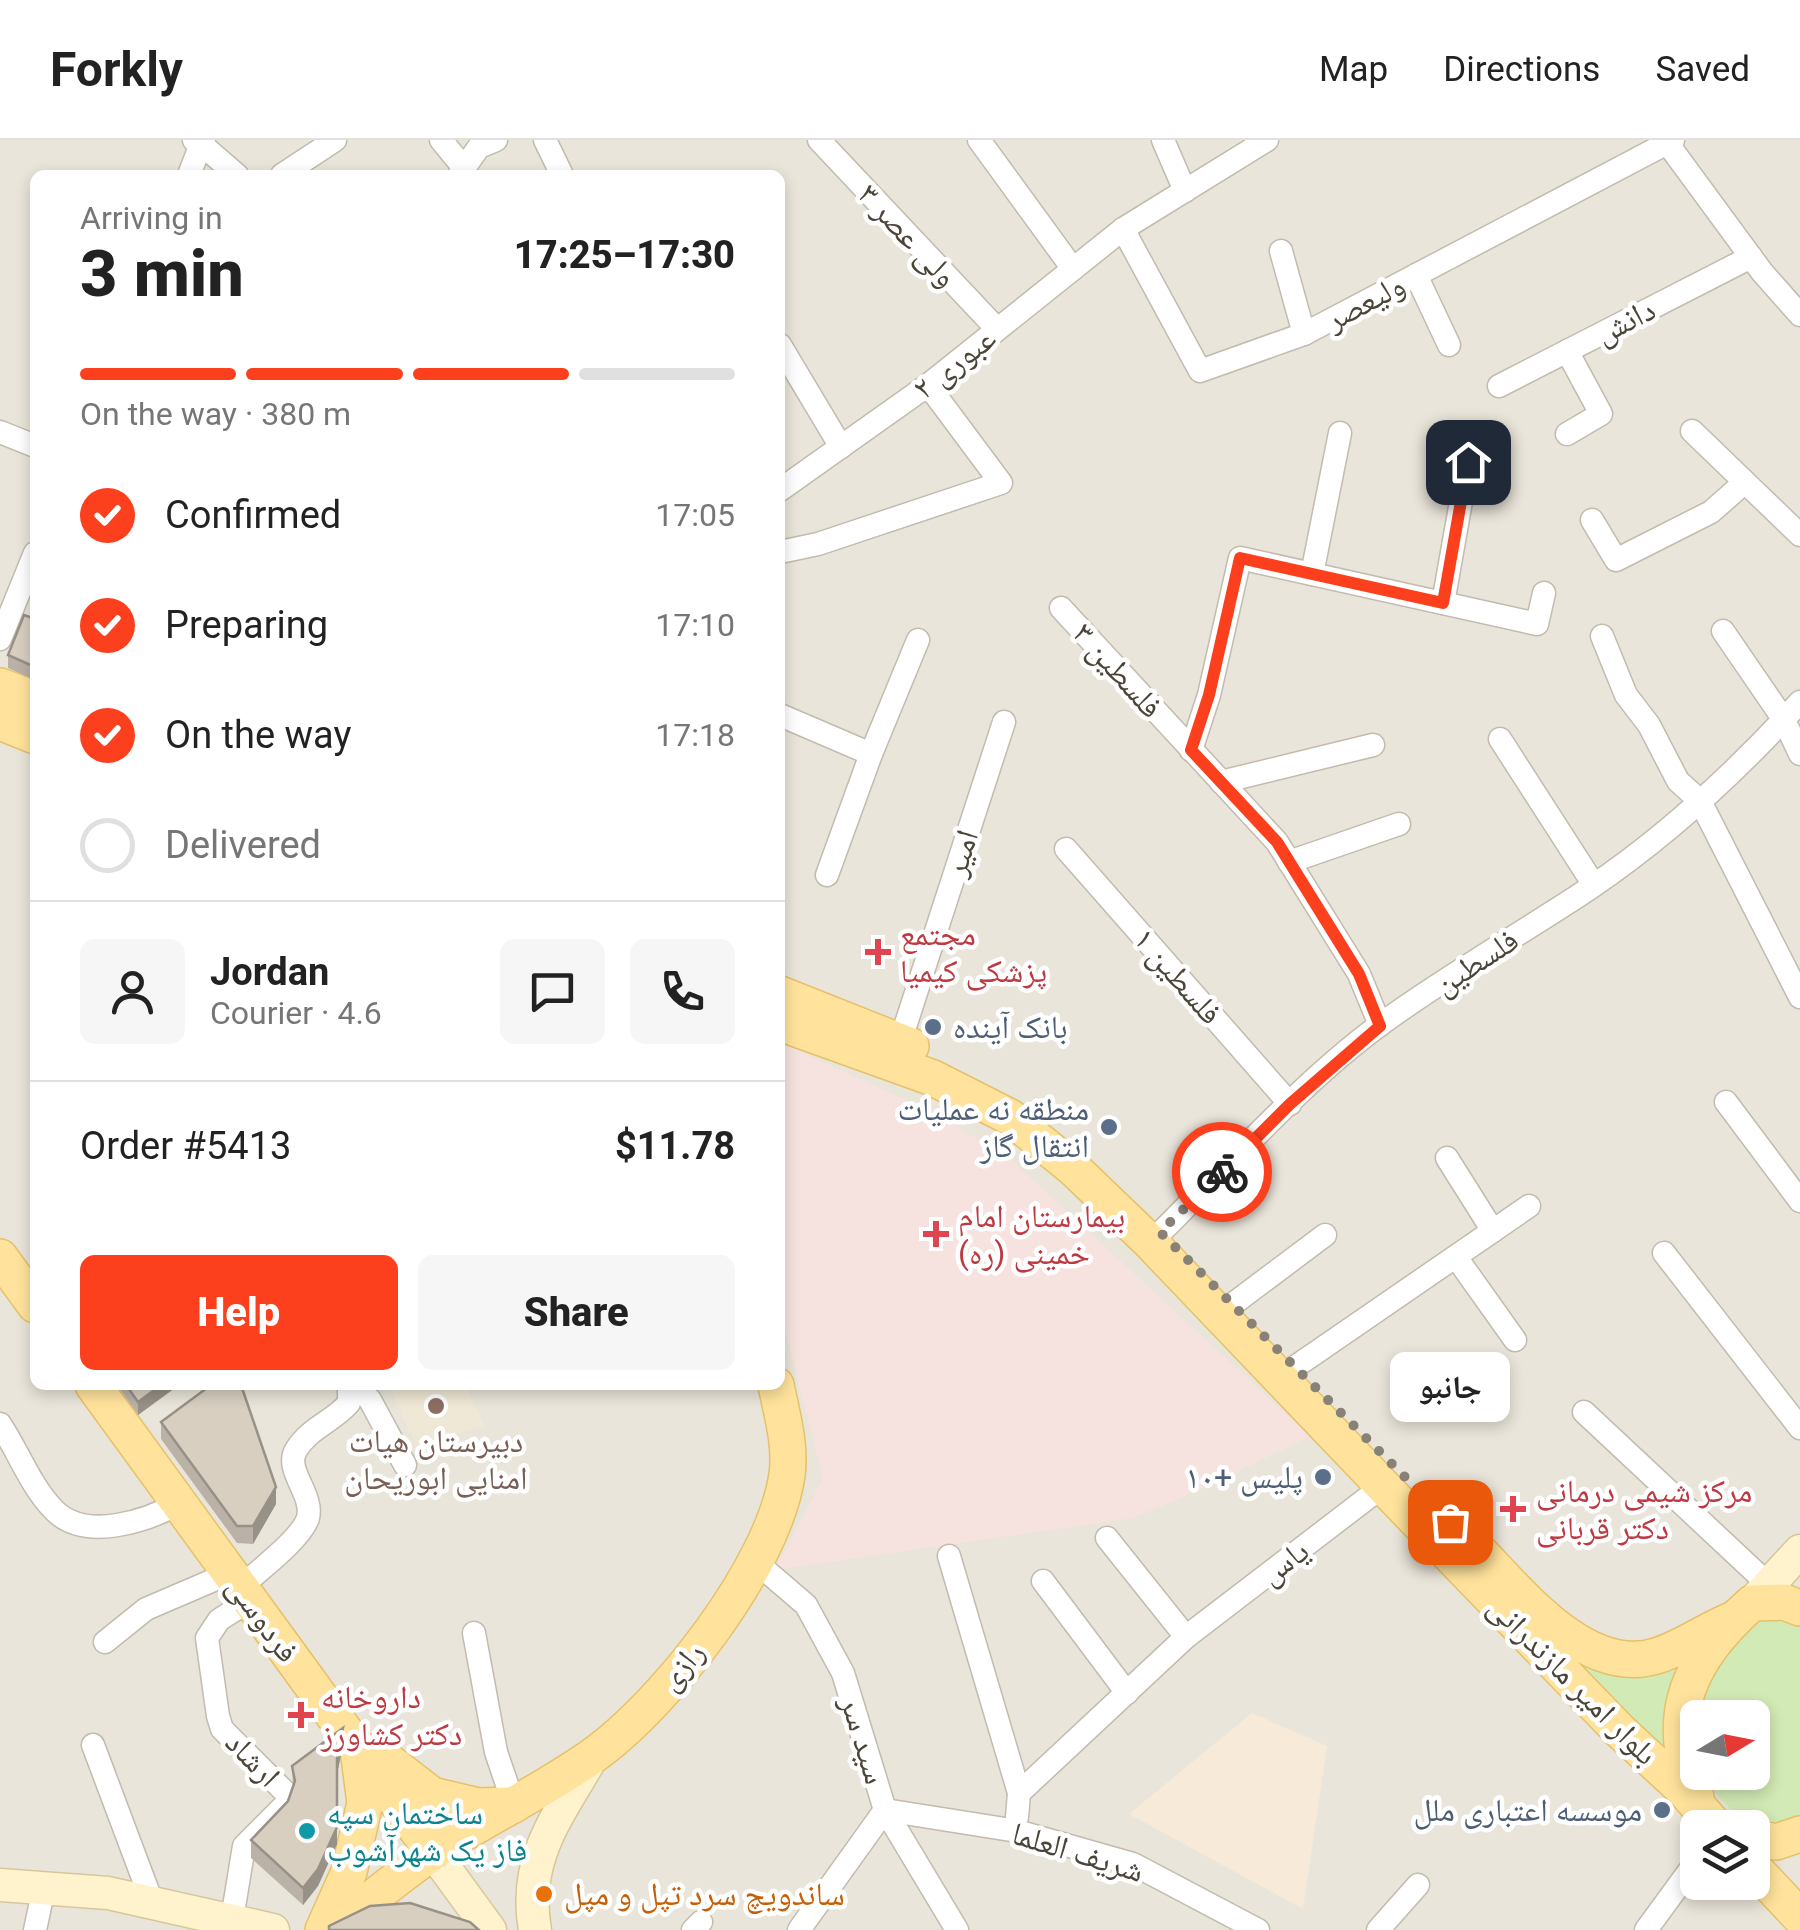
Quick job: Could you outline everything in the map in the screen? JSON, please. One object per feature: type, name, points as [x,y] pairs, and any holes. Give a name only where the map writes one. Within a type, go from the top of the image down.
[{"type":"main road","points":[[0,686],[30,698]]},
{"type":"main road","points":[[0,722],[30,734]]},
{"type":"main road","name":"بلوار امیر مازندرانی","points":[[785,996],[942,1058],[1022,1100],[1089,1151],[1160,1232],[1554,1626],[1580,1643],[1626,1661],[1657,1656],[1752,1602]]},
{"type":"main road","name":"بلوار امیر مازندرانی","points":[[785,1025],[933,1078],[1010,1117],[1074,1168],[1150,1242],[1619,1730],[1702,1810]]},
{"type":"main road","points":[[0,1257],[30,1295]]},
{"type":"main road","name":"فردوسی","points":[[97,1390],[433,1852]]},
{"type":"main road","name":"رازی","points":[[335,1925],[433,1852],[593,1756],[640,1715],[690,1656],[764,1552],[786,1476],[788,1444],[777,1390]]},
{"type":"main road","points":[[1706,1810],[1682,1756],[1679,1736],[1688,1685],[1717,1636],[1800,1551]]},
{"type":"main road","points":[[1752,1602],[1784,1602],[1800,1608]]},
{"type":"main road","points":[[400,1910],[335,1925],[364,1803],[358,1750],[383,1758],[432,1796],[478,1806],[514,1805]]},
{"type":"main road","points":[[534,1930],[534,1873],[548,1826],[593,1756]]},
{"type":"main road","points":[[1770,1841],[1800,1834]]},
{"type":"main road","points":[[433,1852],[490,1930]]},
{"type":"main road","points":[[1800,1872],[1796,1883],[1800,1905]]},
{"type":"main road","points":[[1770,1885],[1800,1917]]},
{"type":"main road","points":[[14,1889],[108,1893],[273,1930]]},
{"type":"street","points":[[290,170],[335,140]]},
{"type":"street","points":[[440,140],[460,170]]},
{"type":"street","points":[[462,170],[478,147],[496,140]]},
{"type":"street","points":[[545,140],[560,170]]},
{"type":"street","name":"ولی عصر ۳","points":[[819,140],[997,329]]},
{"type":"street","points":[[979,140],[1072,269]]},
{"type":"street","points":[[1163,140],[1186,191]]},
{"type":"street","name":"عبوری ۲","points":[[785,486],[928,385],[1124,229],[1268,140]]},
{"type":"street","points":[[191,170],[200,141],[232,170]]},
{"type":"street","points":[[1668,141],[1751,256],[1792,290],[1800,315]]},
{"type":"street","name":"ولیعصر","points":[[1124,229],[1200,371],[1304,334],[1668,141]]},
{"type":"street","points":[[1280,251],[1304,334]]},
{"type":"street","name":"دانش","points":[[1499,386],[1751,256]]},
{"type":"street","points":[[1416,274],[1449,345]]},
{"type":"street","points":[[1567,351],[1601,414],[1568,434]]},
{"type":"street","points":[[785,353],[841,447]]},
{"type":"street","points":[[785,551],[818,544],[1002,482],[928,385]]},
{"type":"street","points":[[1692,431],[1800,534]]},
{"type":"street","points":[[0,432],[30,444]]},
{"type":"street","points":[[1312,574],[1340,433]]},
{"type":"street","points":[[1443,603],[1468,462]]},
{"type":"street","points":[[1592,520],[1616,560],[1711,512],[1745,482]]},
{"type":"street","points":[[1191,750],[1209,695],[1240,558],[1536,624],[1544,593]]},
{"type":"street","points":[[0,639],[30,565]]},
{"type":"street","name":"فلسطین ۳","points":[[1060,608],[1277,842],[1359,974],[1380,1026]]},
{"type":"street","points":[[1724,631],[1792,711],[1800,754]]},
{"type":"street","points":[[1602,636],[1626,696],[1649,725],[1678,781],[1700,801],[1800,997]]},
{"type":"street","points":[[827,876],[918,640]]},
{"type":"street","name":"فلسطین","points":[[1160,1232],[1290,1104],[1380,1026],[1594,885],[1700,801],[1792,711]]},
{"type":"street","points":[[785,717],[871,754]]},
{"type":"street","name":"امیر","points":[[900,1042],[1004,722]]},
{"type":"street","points":[[1500,739],[1594,885]]},
{"type":"street","points":[[1221,782],[1373,745]]},
{"type":"street","points":[[1289,862],[1399,824]]},
{"type":"street","name":"فلسطین ۱","points":[[1066,849],[1290,1104]]},
{"type":"street","points":[[1726,1102],[1800,1201]]},
{"type":"street","points":[[1447,1158],[1493,1232]]},
{"type":"street","points":[[1296,1367],[1530,1206]]},
{"type":"street","points":[[1233,1304],[1326,1236]]},
{"type":"street","points":[[1664,1253],[1800,1428]]},
{"type":"street","points":[[1456,1256],[1515,1340]]},
{"type":"street","points":[[105,1642],[146,1608],[240,1586],[294,1538],[308,1518],[308,1499],[293,1463],[294,1452],[321,1422],[350,1403],[351,1390]]},
{"type":"street","points":[[358,1390],[370,1400],[406,1465]]},
{"type":"street","points":[[1584,1412],[1752,1602]]},
{"type":"street","points":[[0,1424],[35,1484],[53,1510],[64,1518],[94,1526],[116,1526],[144,1520],[179,1503]]},
{"type":"street","name":"یاس","points":[[1019,1792],[1186,1637],[1383,1486]]},
{"type":"street","points":[[1107,1538],[1186,1637]]},
{"type":"street","points":[[948,1556],[1019,1792],[1017,1817]]},
{"type":"street","name":"سید سر","points":[[756,1562],[806,1605],[843,1673],[886,1810],[957,1930]]},
{"type":"street","points":[[1043,1582],[1127,1693]]},
{"type":"street","name":"ارشاد","points":[[232,1919],[244,1846],[288,1802],[288,1795],[222,1729],[218,1716],[207,1638],[240,1586]]},
{"type":"street","points":[[474,1633],[496,1752],[514,1805]]},
{"type":"street","points":[[93,1745],[152,1902]]},
{"type":"street","points":[[799,1930],[886,1810]]},
{"type":"street","name":"شریف العلما","points":[[886,1810],[1016,1830],[1133,1864],[1258,1930]]},
{"type":"street","points":[[1646,1930],[1680,1884]]},
{"type":"street","points":[[1378,1930],[1418,1885]]},
{"type":"street","points":[[14,1889],[35,1930]]},
{"type":"shaded area","points":[[0,140],[1800,140],[1800,1930],[0,1930]]},
{"type":"shaded area","name":"بیمارستان امام خمینی (ره)","points":[[785,1044],[939,1116],[1010,1159],[1310,1436],[1200,1490],[1132,1518],[775,1570],[823,1478],[785,1330]]},
{"type":"shaded area","name":"دبیرستان هیات امنایی ابوریحان","points":[[390,1390],[467,1390],[485,1426],[416,1445]]},
{"type":"shaded area","points":[[1252,1713],[1327,1746],[1303,1909],[1129,1814]]},
{"type":"green space","points":[[868,1035],[946,1064],[1021,1104],[1114,1190],[1479,1560],[1623,1672],[1647,1676],[1685,1665],[1676,1775],[1055,1147]]},
{"type":"green space","points":[[1770,1617],[1796,1621],[1800,1628],[1800,1819],[1785,1824],[1770,1824],[1770,1810],[1732,1810],[1714,1790],[1770,1790],[1770,1700],[1703,1700],[1722,1658]]},
{"type":"building","points":[[24,615],[30,617],[30,665],[8,655]]},
{"type":"building","points":[[130,1390],[154,1390],[138,1402]]},
{"type":"building","points":[[204,1390],[243,1390],[276,1487],[253,1526],[237,1526],[161,1422]]},
{"type":"building","name":"ساختمان سپه فاز یک شهرآشوب","points":[[343,1728],[337,1757],[337,1827],[318,1869],[303,1888],[251,1840],[288,1801],[295,1781],[292,1766]]},
{"type":"building","points":[[410,1903],[470,1922],[479,1930],[329,1930],[329,1926],[370,1906]]},
{"type":"way so far","points":[[1222,1172],[1160,1232],[1450,1522]]},
{"type":"place","name":"مجتمع پزشکی کیمیا","points":[[878,952]]},
{"type":"place","name":"بانک آینده","points":[[933,1027]]},
{"type":"place","name":"منطقه نه عملیات انتقال گاز","points":[[1109,1127]]},
{"type":"place","name":"بیمارستان امام خمینی (ره)","points":[[936,1234]]},
{"type":"place","name":"دبیرستان هیات امنایی ابوریحان","points":[[436,1406]]},
{"type":"place","name":"پلیس +١٠","points":[[1323,1477]]},
{"type":"place","name":"مرکز شیمی درمانی دکتر قربانی","points":[[1513,1509]]},
{"type":"place","name":"جانبو","points":[[1450,1522]]},
{"type":"place","name":"داروخانه دکتر کشاورز","points":[[301,1715]]},
{"type":"place","name":"موسسه اعتباری ملل","points":[[1662,1810]]},
{"type":"place","name":"ساختمان سپه فاز یک شهرآشوب","points":[[307,1831]]},
{"type":"place","name":"ساندویچ سرد تپل و مپل","points":[[544,1894]]},
{"type":"route","points":[[1222,1172],[1290,1104],[1380,1026],[1359,974],[1277,842],[1191,750],[1209,695],[1240,558],[1443,603],[1468,462]]}]
